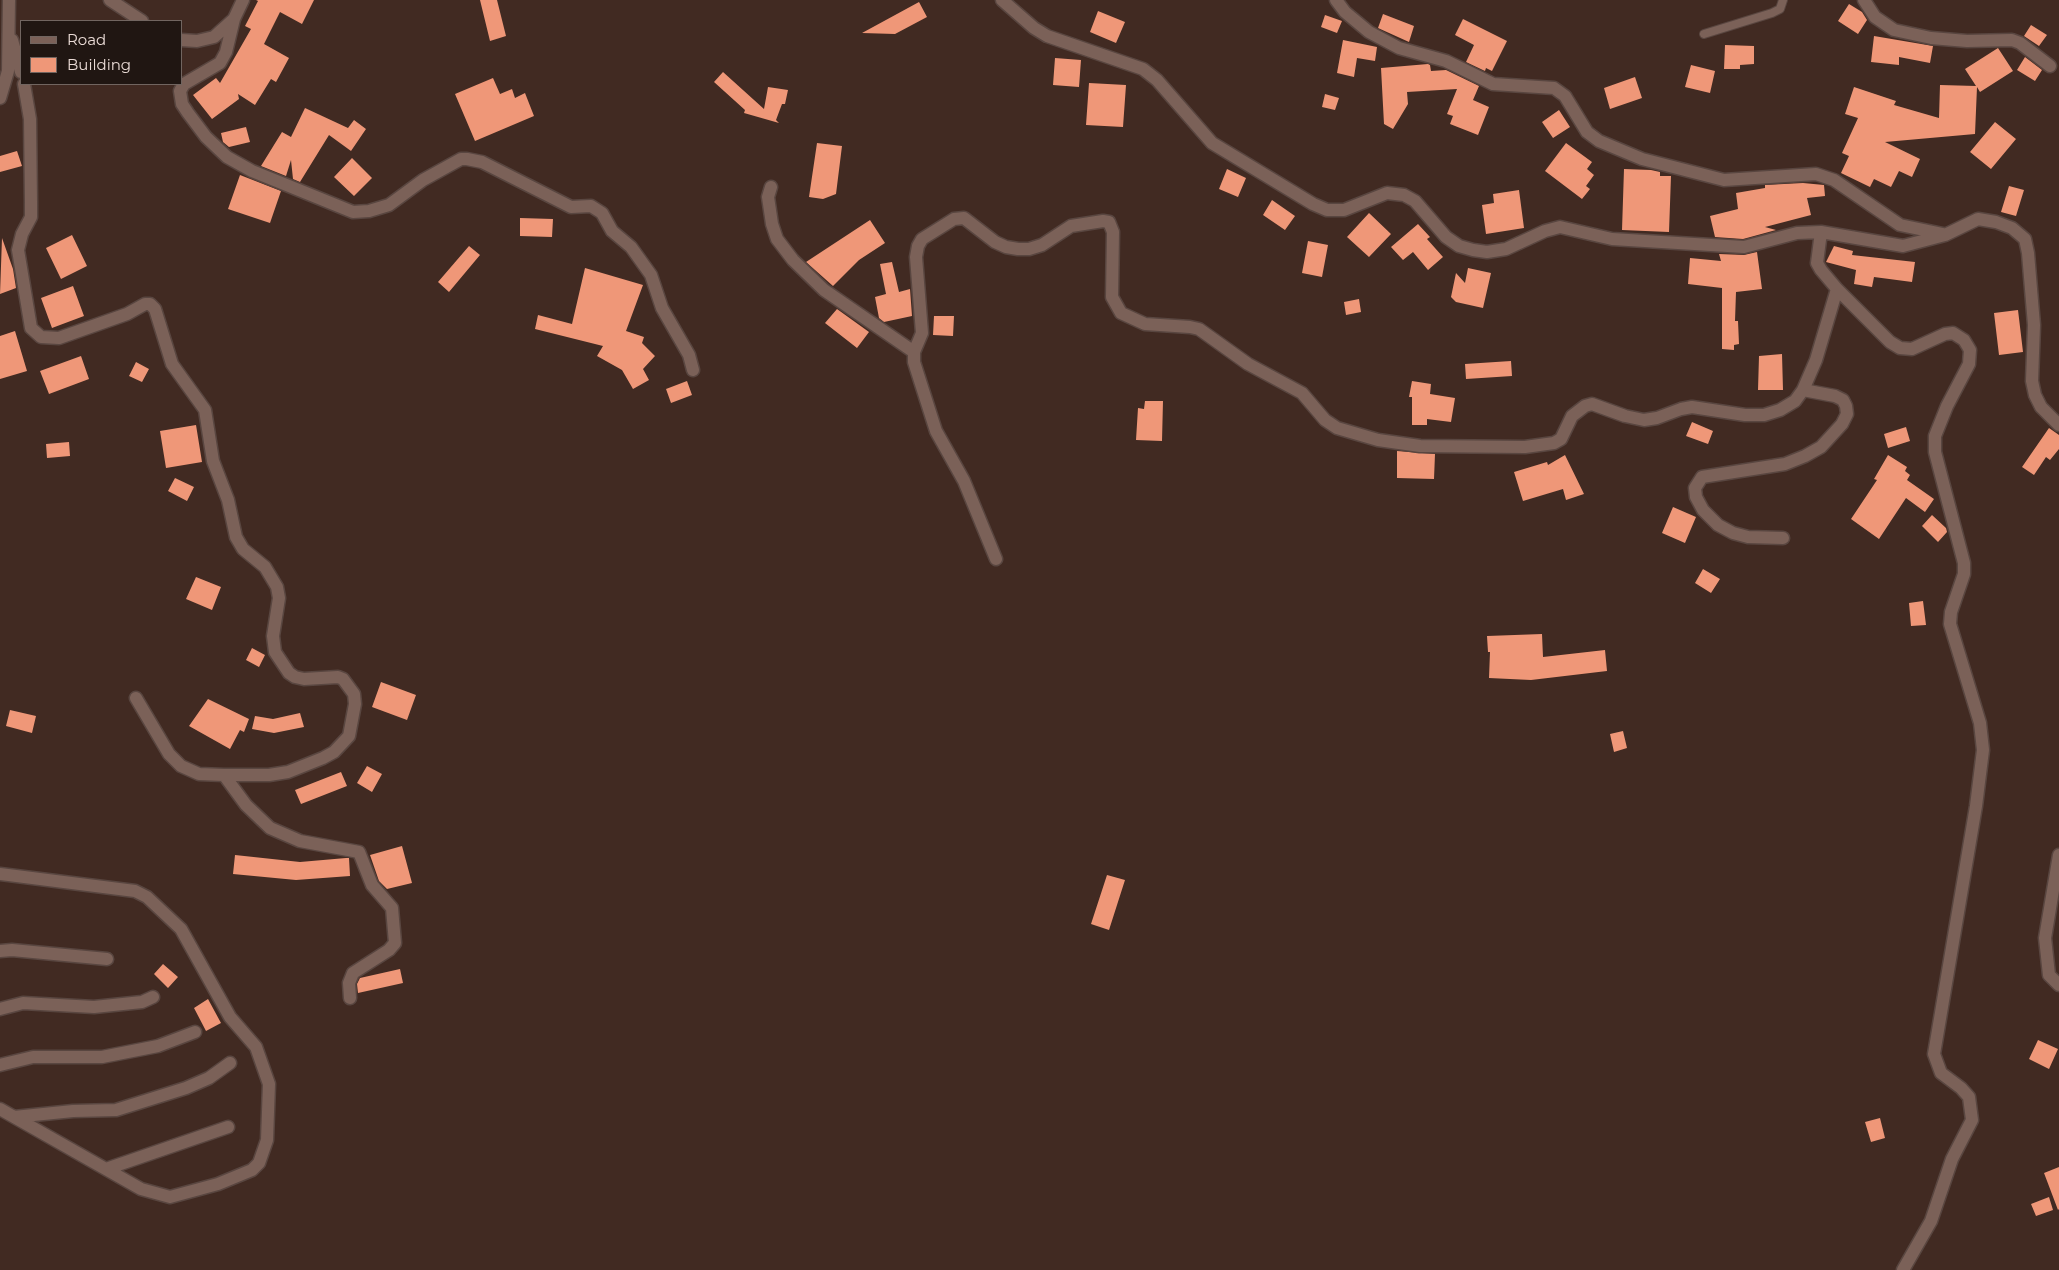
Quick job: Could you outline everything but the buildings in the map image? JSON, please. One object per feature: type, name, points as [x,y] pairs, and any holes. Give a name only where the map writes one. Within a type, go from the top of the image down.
[{"type":"street","points":[[0,98],[8,72],[9,0]]},
{"type":"street","points":[[110,0],[140,20]]},
{"type":"street","points":[[243,0],[234,19],[226,52],[220,63],[184,84],[180,91],[182,104],[188,113],[206,137],[227,157],[252,171],[353,212],[369,212],[388,204],[423,180],[460,159],[482,162],[571,207],[591,206],[602,213],[612,231],[631,247],[650,275],[662,308],[689,355],[693,370]]},
{"type":"street","points":[[1002,0],[1034,28],[1047,36],[1143,69],[1157,80],[1212,143],[1313,204],[1327,210],[1344,210],[1387,193],[1404,195],[1414,201],[1446,237],[1459,246],[1487,252],[1506,249],[1545,231],[1560,227],[1612,239],[1722,247],[1759,245],[1797,233],[1821,232],[1903,246],[1945,235],[1978,219],[1996,222],[2012,228],[2025,240],[2028,253],[2034,324],[2032,381],[2041,408],[2059,425]]},
{"type":"street","points":[[1336,0],[1345,12],[1369,32],[1399,48],[1454,64],[1479,79],[1493,84],[1554,88],[1565,96],[1587,132],[1599,141],[1642,159],[1724,180],[1816,174],[1834,180],[1900,225],[1945,235]]},
{"type":"street","points":[[1864,0],[1876,17],[1894,30],[1931,38],[1967,41],[2012,40],[2020,43],[2050,66]]},
{"type":"street","points":[[182,40],[214,37],[234,19]]},
{"type":"street","points":[[9,28],[20,68]]},
{"type":"street","points":[[24,85],[28,97],[30,119],[32,203],[31,217],[22,234],[18,250],[30,328],[41,337],[59,338],[127,314],[145,304],[150,304],[155,309],[172,364],[204,410],[216,472],[228,500],[236,537],[243,549],[265,567],[277,586],[279,598],[273,636],[275,652],[289,673],[295,677],[304,679],[338,677],[349,684],[354,694],[352,727],[348,736],[334,752],[288,772],[269,775],[199,774],[181,766],[169,754],[136,698]]},
{"type":"street","points":[[771,187],[768,198],[772,224],[777,239],[794,260],[824,290],[914,352]]},
{"type":"street","points":[[996,559],[964,482],[936,431],[914,362],[914,352],[922,333],[916,257],[922,239],[954,219],[964,218],[1006,247],[1029,249],[1042,245],[1071,226],[1103,221],[1109,222],[1113,232],[1112,297],[1121,313],[1145,324],[1190,327],[1199,330],[1248,364],[1302,393],[1325,420],[1337,428],[1378,440],[1444,447],[1546,445],[1560,439],[1572,416],[1585,406],[1592,404],[1625,416],[1644,420],[1692,407],[1745,415],[1764,415],[1780,410],[1795,400],[1803,390],[1816,360],[1836,289]]},
{"type":"street","points":[[1821,232],[1817,262],[1836,289],[1890,342],[1900,348],[1912,349],[1944,334],[1953,334],[1964,340],[1970,350],[1969,364],[1948,406],[1936,436],[1935,452],[1964,563],[1964,574],[1951,612],[1950,624],[1980,723],[1983,750],[1976,806],[1934,1054],[1941,1073],[1961,1088],[1969,1097],[1972,1120],[1952,1159],[1928,1227],[1903,1270]]},
{"type":"street","points":[[1783,538],[1748,537],[1725,529],[1703,510],[1696,497],[1695,488],[1702,477],[1785,464],[1821,447],[1842,424],[1847,414],[1846,406],[1843,400],[1835,396],[1803,390]]},
{"type":"street","points":[[224,775],[246,805],[270,828],[300,840],[359,852],[372,885],[392,908],[395,943],[389,950],[353,973],[349,983],[350,998]]},
{"type":"street","points":[[2059,855],[2045,938],[2049,974],[2059,984]]},
{"type":"street","points":[[0,874],[135,891],[147,897],[181,929],[230,1017],[256,1047],[263,1061],[270,1084],[267,1140],[263,1156],[252,1170],[218,1184],[170,1197],[141,1189],[0,1109]]},
{"type":"street","points":[[0,951],[12,950],[107,959]]},
{"type":"street","points":[[0,1009],[23,1003],[94,1008],[142,1002],[153,997]]},
{"type":"street","points":[[0,1065],[34,1057],[102,1057],[158,1046],[195,1032]]},
{"type":"street","points":[[14,1117],[73,1110],[116,1110],[186,1088],[209,1078],[230,1063]]},
{"type":"street","points":[[106,1169],[228,1127]]},
{"type":"lane","points":[[1704,34],[1772,13],[1780,9],[1783,0]]}]
